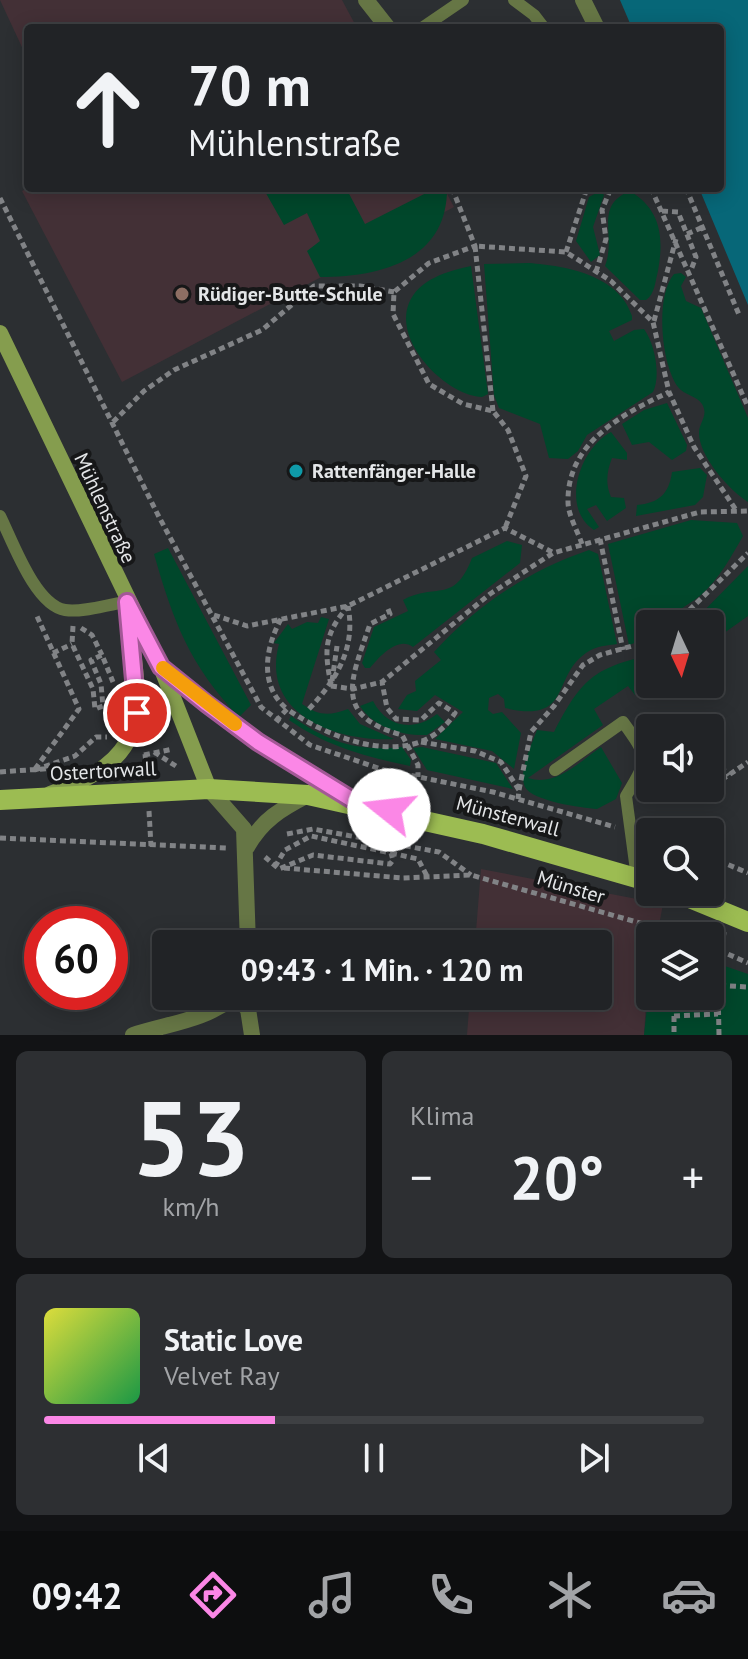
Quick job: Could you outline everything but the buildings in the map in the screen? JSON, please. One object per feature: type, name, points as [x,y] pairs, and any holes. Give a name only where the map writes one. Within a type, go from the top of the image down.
[{"type":"main road","name":"Mühlenstraße","points":[[0,333],[127,602],[161,667],[209,789]]},
{"type":"main road","points":[[37,798],[85,781],[116,759],[126,744],[137,713],[127,602]]},
{"type":"main road","points":[[161,667],[243,731],[359,804]]},
{"type":"main road","name":"Münsterwall","points":[[209,789],[308,795],[359,804],[538,848],[636,878]]},
{"type":"main road","name":"Ostertorwall","points":[[0,800],[209,789]]},
{"type":"main road","points":[[711,906],[748,922]]},
{"type":"street","points":[[366,0],[385,24]]},
{"type":"street","points":[[583,0],[595,24]]},
{"type":"street","points":[[209,789],[244,829],[248,930]]},
{"type":"street","points":[[246,852],[258,826],[275,812],[308,795]]},
{"type":"street","points":[[133,1035],[187,1022],[217,1010]]},
{"type":"street","points":[[248,1010],[252,1035]]},
{"type":"lane","points":[[428,24],[463,0]]},
{"type":"lane","points":[[514,0],[541,24]]},
{"type":"lane","points":[[0,516],[38,590],[52,606],[68,611],[127,602]]},
{"type":"lane","points":[[555,770],[623,722],[645,752],[645,765],[626,796],[636,852]]},
{"type":"path","points":[[213,615],[247,626],[348,606],[505,528],[526,476],[508,430],[493,411],[475,246],[454,192]]},
{"type":"path","points":[[566,252],[586,192]]},
{"type":"path","points":[[596,272],[603,260],[606,239],[602,210],[609,192]]},
{"type":"path","points":[[653,192],[691,271],[748,407]]},
{"type":"path","points":[[688,192],[740,317]]},
{"type":"path","points":[[0,198],[158,515],[261,707],[310,745],[384,770],[518,799],[630,831]]},
{"type":"path","points":[[662,211],[678,212],[696,257],[691,271]]},
{"type":"path","points":[[687,234],[703,227]]},
{"type":"path","points":[[676,239],[653,322],[669,392],[694,447],[736,510]]},
{"type":"path","points":[[493,411],[463,404],[429,384],[393,314],[394,292],[429,263],[475,246],[566,252],[596,272],[653,322]]},
{"type":"path","points":[[113,422],[144,391],[174,370],[262,330],[314,286],[360,286],[394,292]]},
{"type":"path","points":[[583,544],[568,503],[576,466],[592,439],[625,413],[669,392]]},
{"type":"path","points":[[331,686],[353,689],[382,682],[490,594],[553,553],[700,512],[748,511]]},
{"type":"path","points":[[505,528],[553,553]]},
{"type":"path","points":[[600,539],[623,646]]},
{"type":"path","points":[[689,610],[748,553]]},
{"type":"path","points":[[35,770],[79,709],[36,619],[38,590]]},
{"type":"path","points":[[309,709],[331,686],[343,662],[352,629],[348,606]]},
{"type":"path","points":[[331,686],[325,652],[333,624],[348,606]]},
{"type":"path","points":[[388,609],[390,614],[370,624],[353,689],[354,707],[362,719],[375,728],[402,735],[418,765],[418,777]]},
{"type":"path","points":[[68,611],[73,623],[72,644],[93,689],[95,709],[103,706],[104,699],[91,660],[102,655]]},
{"type":"path","points":[[281,619],[270,642],[267,667],[273,692],[287,709],[330,736],[365,746],[421,742],[475,751],[501,762],[519,790]]},
{"type":"path","points":[[92,635],[115,691]]},
{"type":"path","points":[[53,653],[72,644]]},
{"type":"path","points":[[518,799],[531,732],[540,718],[554,706],[583,665],[600,655],[636,644]]},
{"type":"path","points":[[331,686],[337,646]]},
{"type":"path","points":[[382,682],[383,698],[390,715],[396,719],[421,720],[439,703],[455,713],[446,727],[421,742]]},
{"type":"path","points":[[243,731],[261,707]]},
{"type":"path","points":[[276,721],[287,709]]},
{"type":"path","points":[[35,770],[75,756],[96,737],[104,738]]},
{"type":"path","points":[[116,759],[193,746]]},
{"type":"path","points":[[724,779],[748,762]]},
{"type":"path","points":[[0,772],[78,766]]},
{"type":"path","points":[[724,770],[728,776]]},
{"type":"path","points":[[214,848],[224,860],[295,830],[313,829],[439,852],[471,875]]},
{"type":"path","points":[[276,865],[285,850],[311,836],[418,859],[427,877]]},
{"type":"path","points":[[0,838],[214,848],[266,857],[279,869],[427,877],[471,875]]},
{"type":"path","points":[[284,868],[313,855],[390,864],[391,853]]},
{"type":"path","points":[[724,863],[748,873]]},
{"type":"path","name":"Münster","points":[[471,875],[638,922]]},
{"type":"path","points":[[724,932],[726,912]]},
{"type":"path","points":[[724,952],[748,963]]},
{"type":"path","points":[[724,985],[748,987]]},
{"type":"path","points":[[674,1010],[674,1035]]},
{"type":"path","points":[[718,1010],[719,1035]]},
{"type":"path","points":[[674,1016],[718,1014]]},
{"type":"shaded area","points":[[0,0],[342,0],[355,24],[24,24],[24,51]]},
{"type":"shaded area","name":"Rüdiger-Butte-Schule","points":[[22,191],[446,192],[454,207],[122,382]]},
{"type":"shaded area","points":[[481,869],[636,899],[636,906],[663,906],[660,922],[636,922],[636,1010],[646,1010],[644,1035],[467,1035],[469,1010],[612,1010],[612,930],[476,930]]},
{"type":"green space","points":[[265,192],[348,192],[365,224],[428,192],[447,192],[444,213],[435,233],[422,248],[406,260],[365,273],[320,277],[307,251],[320,241],[307,213],[284,225]]},
{"type":"green space","points":[[598,192],[604,195],[593,227],[600,255],[591,262],[576,241],[589,197]]},
{"type":"green space","points":[[631,192],[640,198],[658,225],[661,247],[658,271],[653,291],[646,300],[640,300],[605,266],[609,213],[619,197]]},
{"type":"green space","points":[[529,263],[590,275],[616,291],[625,302],[632,320],[609,331],[614,341],[634,330],[644,329],[656,360],[657,378],[653,392],[587,435],[578,451],[568,459],[549,458],[540,424],[499,408],[494,395],[484,264]]},
{"type":"green space","points":[[471,266],[488,394],[482,397],[453,387],[426,364],[408,333],[406,318],[409,303],[427,282]]},
{"type":"green space","points":[[681,273],[686,277],[681,286],[686,301],[701,308],[748,418],[748,502],[724,481],[709,462],[699,433],[704,408],[700,401],[678,387],[668,363],[662,330],[664,298],[674,274]]},
{"type":"green space","points":[[667,403],[687,445],[686,451],[672,460],[649,442],[632,445],[622,424],[644,410]]},
{"type":"green space","points":[[611,432],[627,453],[627,460],[612,458],[608,487],[611,497],[624,498],[626,508],[607,521],[596,505],[587,509],[599,527],[594,530],[583,520],[578,507],[578,478],[591,450]]},
{"type":"green space","points":[[700,468],[707,475],[703,497],[695,505],[636,516],[637,505],[662,496],[672,472]]},
{"type":"green space","points":[[691,520],[737,523],[743,536],[707,589],[679,610],[636,610],[636,642],[629,645],[608,544]]},
{"type":"green space","points":[[507,541],[522,545],[520,563],[413,647],[407,644],[395,646],[370,668],[365,668],[362,663],[374,627],[408,611],[403,600],[451,587],[465,573],[472,558]]},
{"type":"green space","points":[[168,548],[251,705],[239,717],[196,661],[176,622],[154,554]]},
{"type":"green space","points":[[589,550],[598,554],[617,644],[593,649],[579,659],[553,703],[543,709],[505,708],[504,699],[498,694],[489,698],[488,710],[493,714],[502,712],[521,733],[514,769],[492,751],[435,739],[463,712],[435,695],[417,711],[398,709],[407,695],[416,691],[415,681],[441,660],[434,652],[468,619],[524,579]]},
{"type":"green space","points":[[748,566],[748,616],[724,633],[724,610],[705,610]]},
{"type":"green space","points":[[321,617],[329,619],[302,704],[324,714],[348,709],[360,724],[394,739],[371,739],[327,729],[291,706],[281,689],[276,668],[279,644],[274,643],[288,624],[292,629],[307,622],[318,623]]},
{"type":"green space","points":[[636,659],[636,694],[628,686],[594,709],[603,725],[528,778],[538,780],[558,776],[601,747],[622,783],[616,799],[597,809],[558,803],[529,792],[523,781],[523,773],[537,730],[554,732],[581,688],[602,671]]},
{"type":"green space","points":[[373,701],[393,722],[410,725],[437,714],[445,722],[427,735],[399,732],[373,720],[360,706]]},
{"type":"green space","points":[[291,716],[318,733],[344,743],[371,748],[402,747],[411,760],[410,766],[332,744],[289,720]]},
{"type":"green space","points":[[422,747],[496,763],[513,789],[427,770],[413,748]]},
{"type":"green space","points":[[724,966],[748,974],[748,1035],[644,1035],[647,1010],[724,1010]]},
{"type":"water","points":[[620,0],[748,0],[748,305],[701,192],[724,192],[724,24],[630,24]]},
{"type":"slow traffic","points":[[163,668],[235,724]]},
{"type":"place","name":"Rüdiger-Butte-Schule","points":[[182,294]]},
{"type":"place","name":"Rattenfänger-Halle","points":[[296,471]]},
{"type":"route","points":[[137,713],[127,602],[161,667],[207,704],[258,742],[359,804],[389,810]]}]
